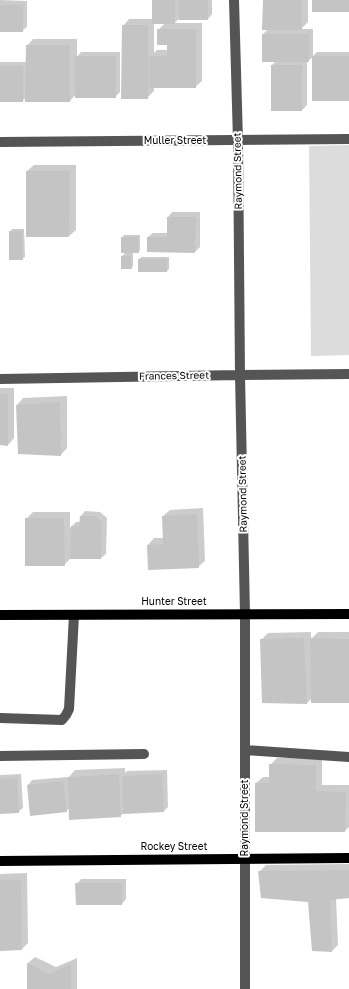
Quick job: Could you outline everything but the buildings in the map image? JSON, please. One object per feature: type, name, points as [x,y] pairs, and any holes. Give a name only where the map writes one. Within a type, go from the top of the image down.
[{"type":"main road","name":"Hunter Street","points":[[0,615],[349,614]]},
{"type":"main road","name":"Rockey Street","points":[[0,861],[349,858]]},
{"type":"street","name":"Raymond Street","points":[[234,0],[238,141],[240,375],[245,614],[244,989]]},
{"type":"street","name":"Muller Street","points":[[0,142],[349,140]]},
{"type":"street","name":"Frances Street","points":[[0,379],[349,374]]},
{"type":"street","points":[[0,718],[62,720],[66,715],[69,708],[74,615]]},
{"type":"street","points":[[245,750],[349,757]]},
{"type":"street","points":[[0,756],[144,754]]},
{"type":"shaded area","points":[[349,145],[349,355],[311,356],[309,146]]}]
